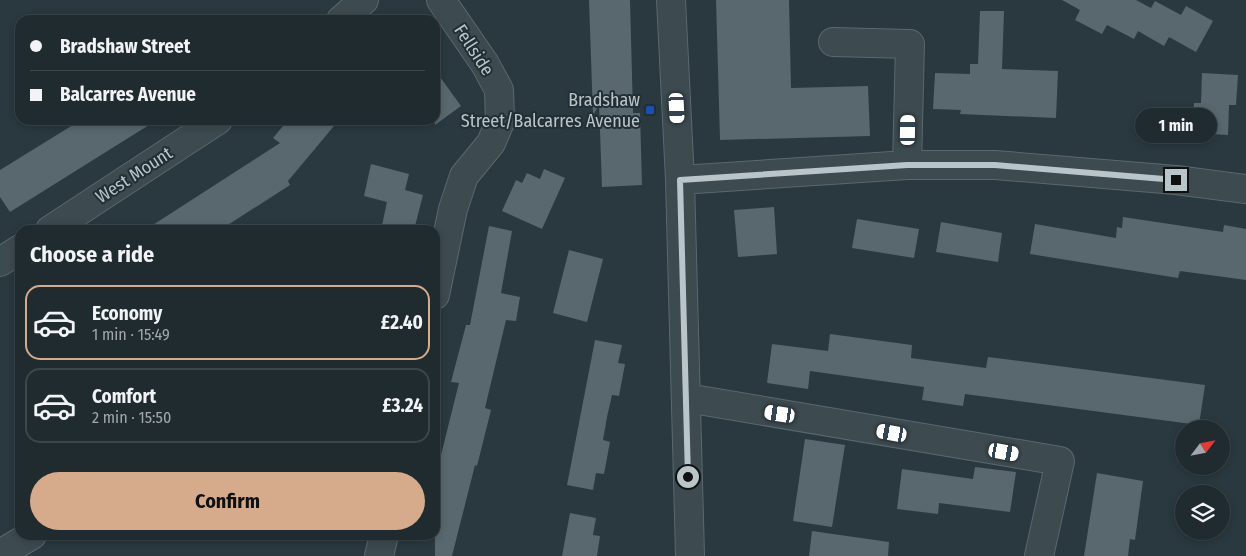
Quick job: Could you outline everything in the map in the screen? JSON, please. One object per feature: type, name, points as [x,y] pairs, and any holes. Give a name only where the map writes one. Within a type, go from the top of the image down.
[{"type":"street","points":[[347,15],[364,0]]},
{"type":"street","name":"Fellside","points":[[440,271],[453,209],[464,176],[491,143],[500,122],[499,90],[485,64],[441,0]]},
{"type":"street","points":[[671,0],[680,180],[690,556]]},
{"type":"street","points":[[833,42],[910,44],[907,165]]},
{"type":"street","name":"West Mount","points":[[58,225],[210,125]]},
{"type":"street","points":[[680,180],[907,165],[995,165],[1176,180],[1246,188]]},
{"type":"street","points":[[0,262],[15,253]]},
{"type":"street","points":[[687,398],[1060,461],[1039,556]]},
{"type":"street","points":[[0,554],[24,540]]},
{"type":"street","points":[[379,556],[383,540]]},
{"type":"building","points":[[589,0],[630,0],[633,113],[640,113],[642,185],[602,187],[599,104],[593,116]]},
{"type":"building","points":[[716,0],[789,0],[791,88],[868,86],[870,136],[720,140]]},
{"type":"building","points":[[1062,0],[1136,0],[1151,8],[1155,1],[1181,15],[1186,6],[1213,21],[1196,52],[1169,37],[1164,46],[1138,31],[1134,39],[1107,25],[1102,34],[1075,20],[1080,10]]},
{"type":"building","points":[[980,11],[1004,11],[1002,69],[1058,71],[1056,118],[960,114],[961,110],[933,109],[935,73],[970,74],[970,64],[978,64]]},
{"type":"building","points":[[1202,73],[1238,75],[1236,105],[1229,105],[1228,135],[1192,133],[1194,103],[1201,103]]},
{"type":"building","points":[[440,77],[461,106],[440,121]]},
{"type":"building","points":[[73,125],[149,125],[10,212],[0,197],[0,170]]},
{"type":"building","points":[[284,125],[335,125],[288,181],[290,185],[228,225],[153,225],[280,143],[273,138]]},
{"type":"building","points":[[371,164],[409,174],[405,190],[423,195],[415,225],[382,225],[387,202],[364,196]]},
{"type":"building","points":[[544,169],[565,178],[542,229],[502,211],[516,180],[522,183],[527,173],[540,179]]},
{"type":"building","points":[[774,207],[777,254],[738,257],[734,210]]},
{"type":"building","points":[[1123,217],[1223,232],[1224,225],[1246,229],[1246,280],[1180,271],[1178,278],[1030,254],[1035,224],[1116,238],[1117,227],[1122,228]]},
{"type":"building","points":[[857,219],[919,229],[914,258],[852,248]]},
{"type":"building","points":[[941,222],[1002,233],[998,262],[936,252]]},
{"type":"building","points":[[489,226],[512,231],[501,293],[520,297],[516,321],[506,320],[485,408],[491,410],[452,556],[435,556],[435,540],[440,540],[440,459],[459,383],[451,382],[466,325],[470,325]]},
{"type":"building","points":[[569,250],[603,259],[587,322],[553,313]]},
{"type":"building","points":[[830,334],[912,345],[911,358],[986,368],[988,357],[1205,385],[1200,420],[1175,420],[1175,422],[965,394],[963,406],[922,400],[924,387],[810,371],[808,389],[767,383],[772,344],[828,351]]},
{"type":"building","points":[[595,340],[622,345],[618,363],[625,364],[619,396],[612,395],[607,417],[603,440],[610,442],[604,474],[596,473],[593,490],[567,485]]},
{"type":"building","points":[[805,439],[845,445],[832,527],[793,521]]},
{"type":"building","points":[[975,467],[1016,472],[1010,512],[939,503],[938,514],[897,509],[902,469],[973,479]]},
{"type":"building","points":[[1097,473],[1143,481],[1135,540],[1130,539],[1128,556],[1084,556]]},
{"type":"building","points":[[570,513],[596,518],[593,535],[600,536],[597,556],[562,556]]},
{"type":"building","points":[[812,531],[889,542],[888,556],[809,556]]},
{"type":"place","name":"Bradshaw Street/Balcarres Avenue","points":[[650,110]]},
{"type":"route","points":[[688,477],[680,180],[907,165],[995,165],[1176,180]]}]
